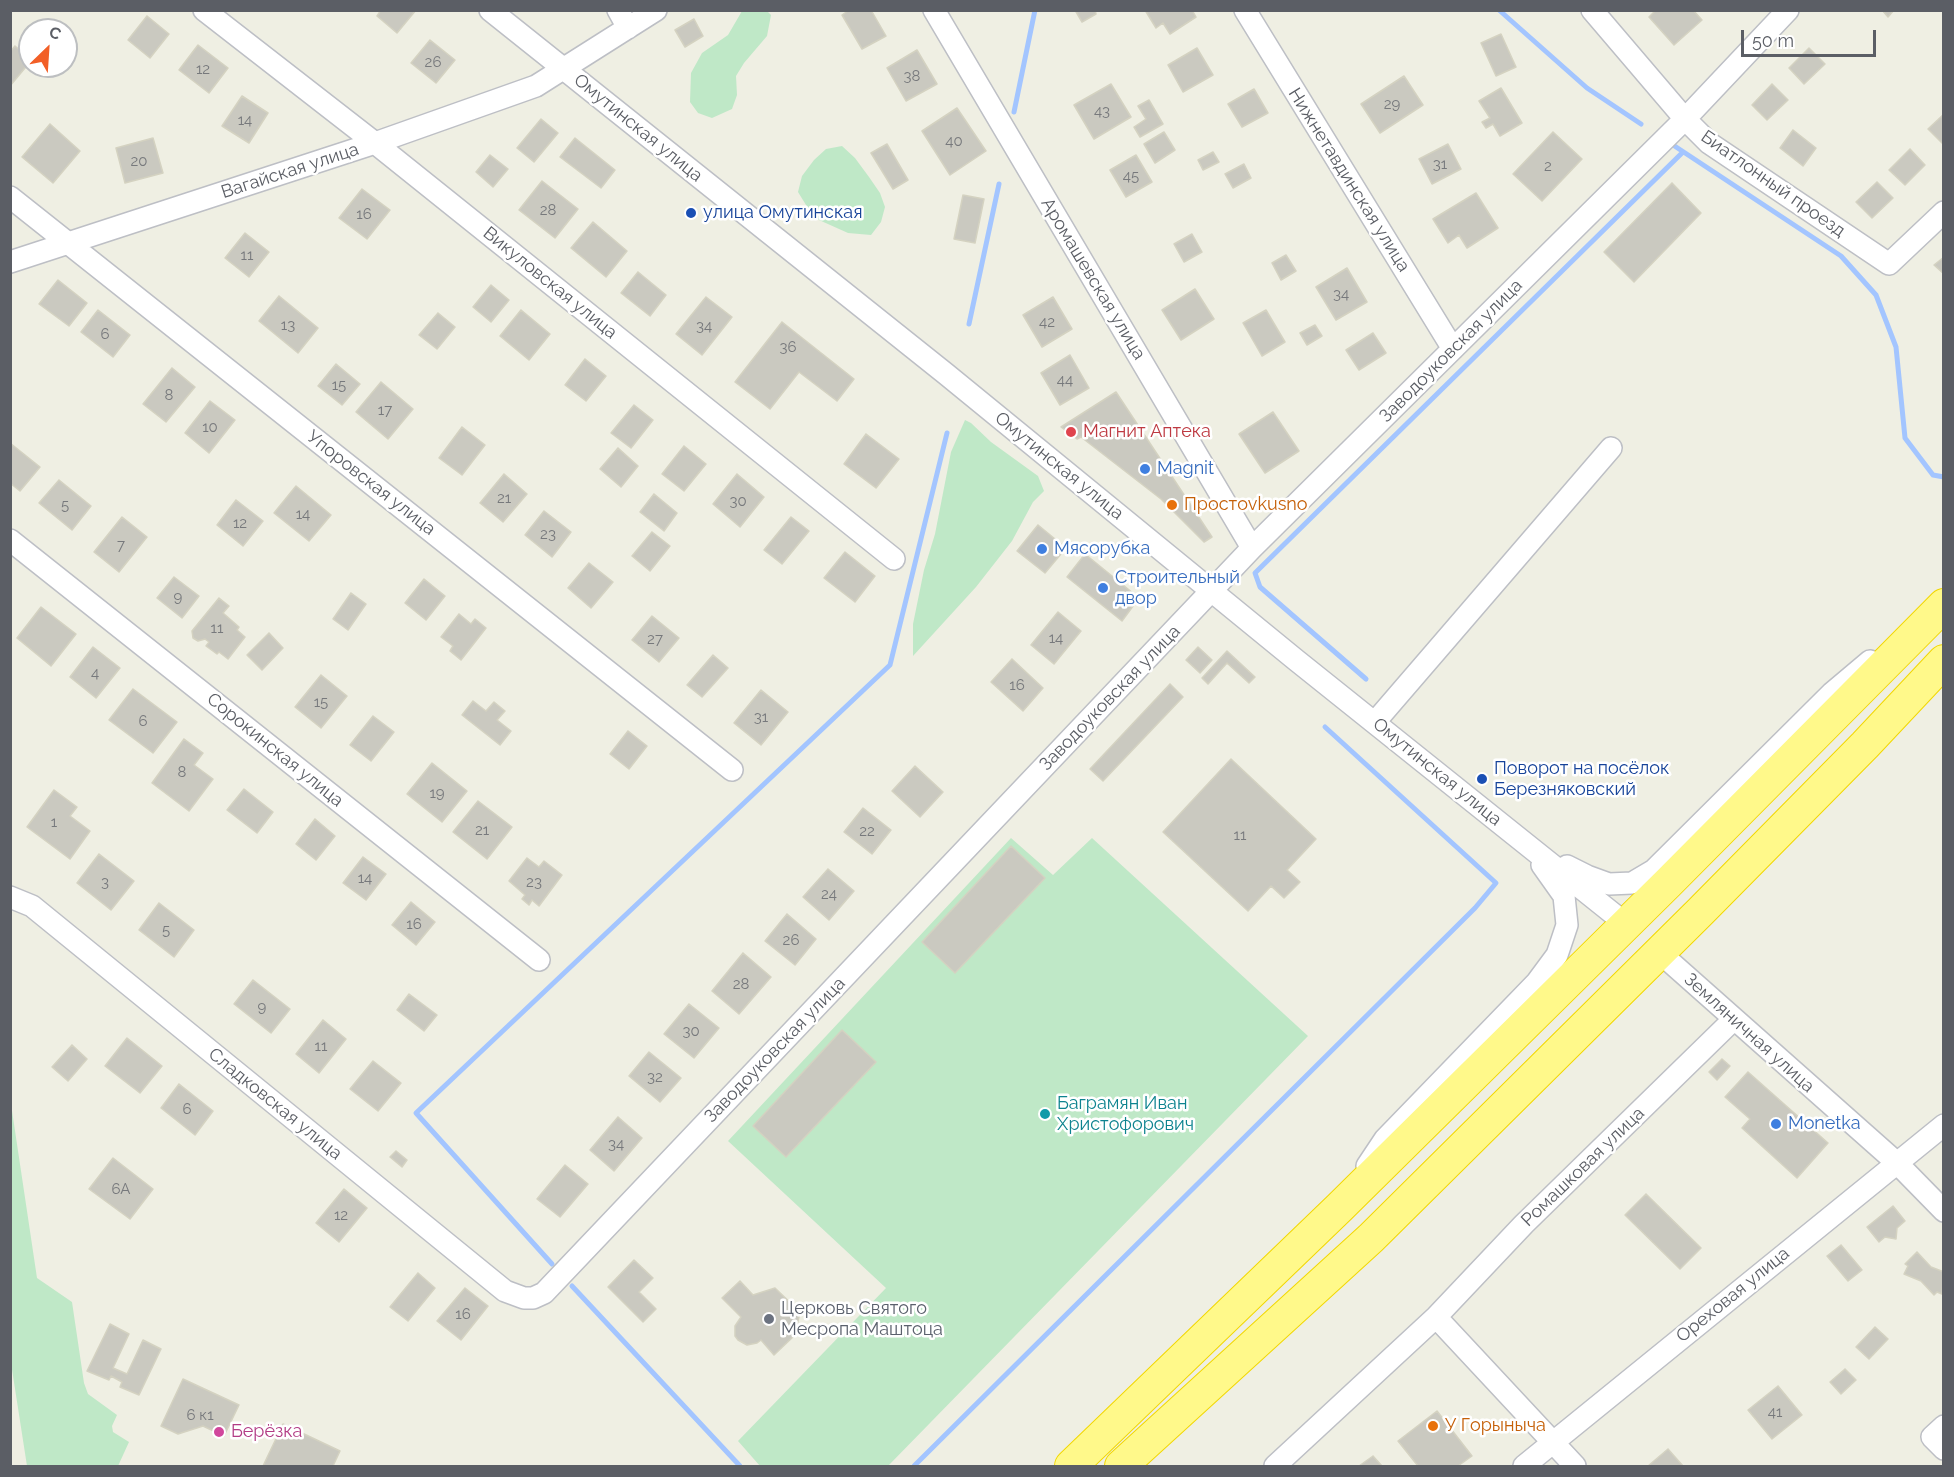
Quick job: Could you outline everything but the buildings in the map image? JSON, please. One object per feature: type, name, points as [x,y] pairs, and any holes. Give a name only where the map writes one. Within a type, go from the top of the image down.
[{"type":"highway","points":[[1071,1467],[1339,1208],[1944,605]]},
{"type":"highway","points":[[1121,1467],[1371,1238],[1865,745],[1944,661]]},
{"type":"highway","points":[[1626,924],[1659,952]]},
{"type":"street","name":"Викуловская улица","points":[[204,10],[375,143],[894,559]]},
{"type":"street","name":"Омутинская улица","points":[[490,10],[1626,924]]},
{"type":"street","name":"Вагайская улица","points":[[10,262],[375,143],[536,87],[565,69],[623,19],[657,10]]},
{"type":"street","name":"Аромашевская улица","points":[[933,10],[1252,548]]},
{"type":"street","name":"Нижнетавдинская улица","points":[[1245,10],[1453,349]]},
{"type":"street","name":"Биатлонный проезд","points":[[1592,10],[1709,143],[1889,264],[1944,212]]},
{"type":"street","name":"Заводоуковская улица","points":[[544,1293],[1252,548],[1685,118],[1786,11]]},
{"type":"street","name":"Упоровская улица","points":[[10,197],[732,770]]},
{"type":"street","points":[[1375,722],[1611,448]]},
{"type":"street","name":"Сорокинская улица","points":[[10,540],[539,960]]},
{"type":"street","points":[[1530,847],[1587,876],[1609,884],[1632,882],[1654,870],[1832,693],[1944,598]]},
{"type":"street","points":[[1339,1208],[1385,1139],[1537,982],[1557,955],[1567,925],[1564,896],[1530,847]]},
{"type":"street","name":"Сладковская улица","points":[[10,897],[32,906],[505,1291],[525,1298],[533,1298],[544,1293]]},
{"type":"street","name":"Земляничная улица","points":[[1659,952],[1897,1164],[1944,1211]]},
{"type":"street","name":"Ромашковая улица","points":[[1275,1467],[1436,1317],[1524,1224],[1733,1020]]},
{"type":"street","name":"Ореховая улица","points":[[1524,1467],[1944,1125]]},
{"type":"street","points":[[1436,1317],[1575,1467]]},
{"type":"street","points":[[1944,1426],[1932,1437],[1944,1449]]},
{"type":"green space","points":[[742,11],[767,11],[771,15],[767,36],[736,76],[737,95],[732,109],[712,118],[698,113],[690,102],[691,73],[702,53],[728,35]]},
{"type":"green space","points":[[842,146],[855,158],[869,177],[880,193],[885,207],[881,222],[871,235],[848,233],[819,220],[798,192],[802,176],[814,160],[826,149]]},
{"type":"green space","points":[[965,420],[1038,476],[1044,491],[1033,502],[1012,541],[976,587],[913,656],[913,624],[924,570],[935,534],[951,452]]},
{"type":"green space","points":[[1011,838],[1053,875],[1092,838],[1308,1036],[888,1466],[760,1466],[738,1441],[886,1288],[728,1141]]},
{"type":"green space","points":[[11,1104],[37,1278],[72,1302],[84,1383],[88,1394],[117,1415],[112,1426],[113,1432],[129,1442],[118,1466],[27,1466],[11,1363]]},
{"type":"waterway","points":[[1014,112],[1035,10]]},
{"type":"waterway","points":[[1499,10],[1587,88],[1641,124]]},
{"type":"waterway","points":[[1670,143],[1841,256],[1876,295],[1896,347],[1905,438],[1933,475],[1944,477]]},
{"type":"waterway","points":[[1366,679],[1260,587],[1255,573],[1683,152]]},
{"type":"waterway","points":[[969,324],[999,184]]},
{"type":"waterway","points":[[552,1264],[416,1113],[890,665],[947,433]]},
{"type":"waterway","points":[[914,1466],[1475,908],[1496,883],[1325,727]]},
{"type":"waterway","points":[[572,1286],[740,1466]]},
{"type":"place","name":"улица Омутинская","points":[[691,213]]},
{"type":"place","name":"Магнит Аптека","points":[[1071,432]]},
{"type":"place","name":"Magnit","points":[[1145,469]]},
{"type":"place","name":"Простоvkusno","points":[[1172,505]]},
{"type":"place","name":"Мясорубка","points":[[1042,549]]},
{"type":"place","name":"Строительный двор","points":[[1103,588]]},
{"type":"place","name":"Поворот на посёлок Березняковский","points":[[1482,779]]},
{"type":"place","name":"Баграмян Иван Христофорович","points":[[1045,1114]]},
{"type":"place","name":"Monetka","points":[[1776,1124]]},
{"type":"place","name":"Церковь Святого Месропа Маштоца","points":[[769,1319]]},
{"type":"place","name":"У Горыныча","points":[[1433,1426]]},
{"type":"place","name":"Берёзка","points":[[219,1432]]}]
